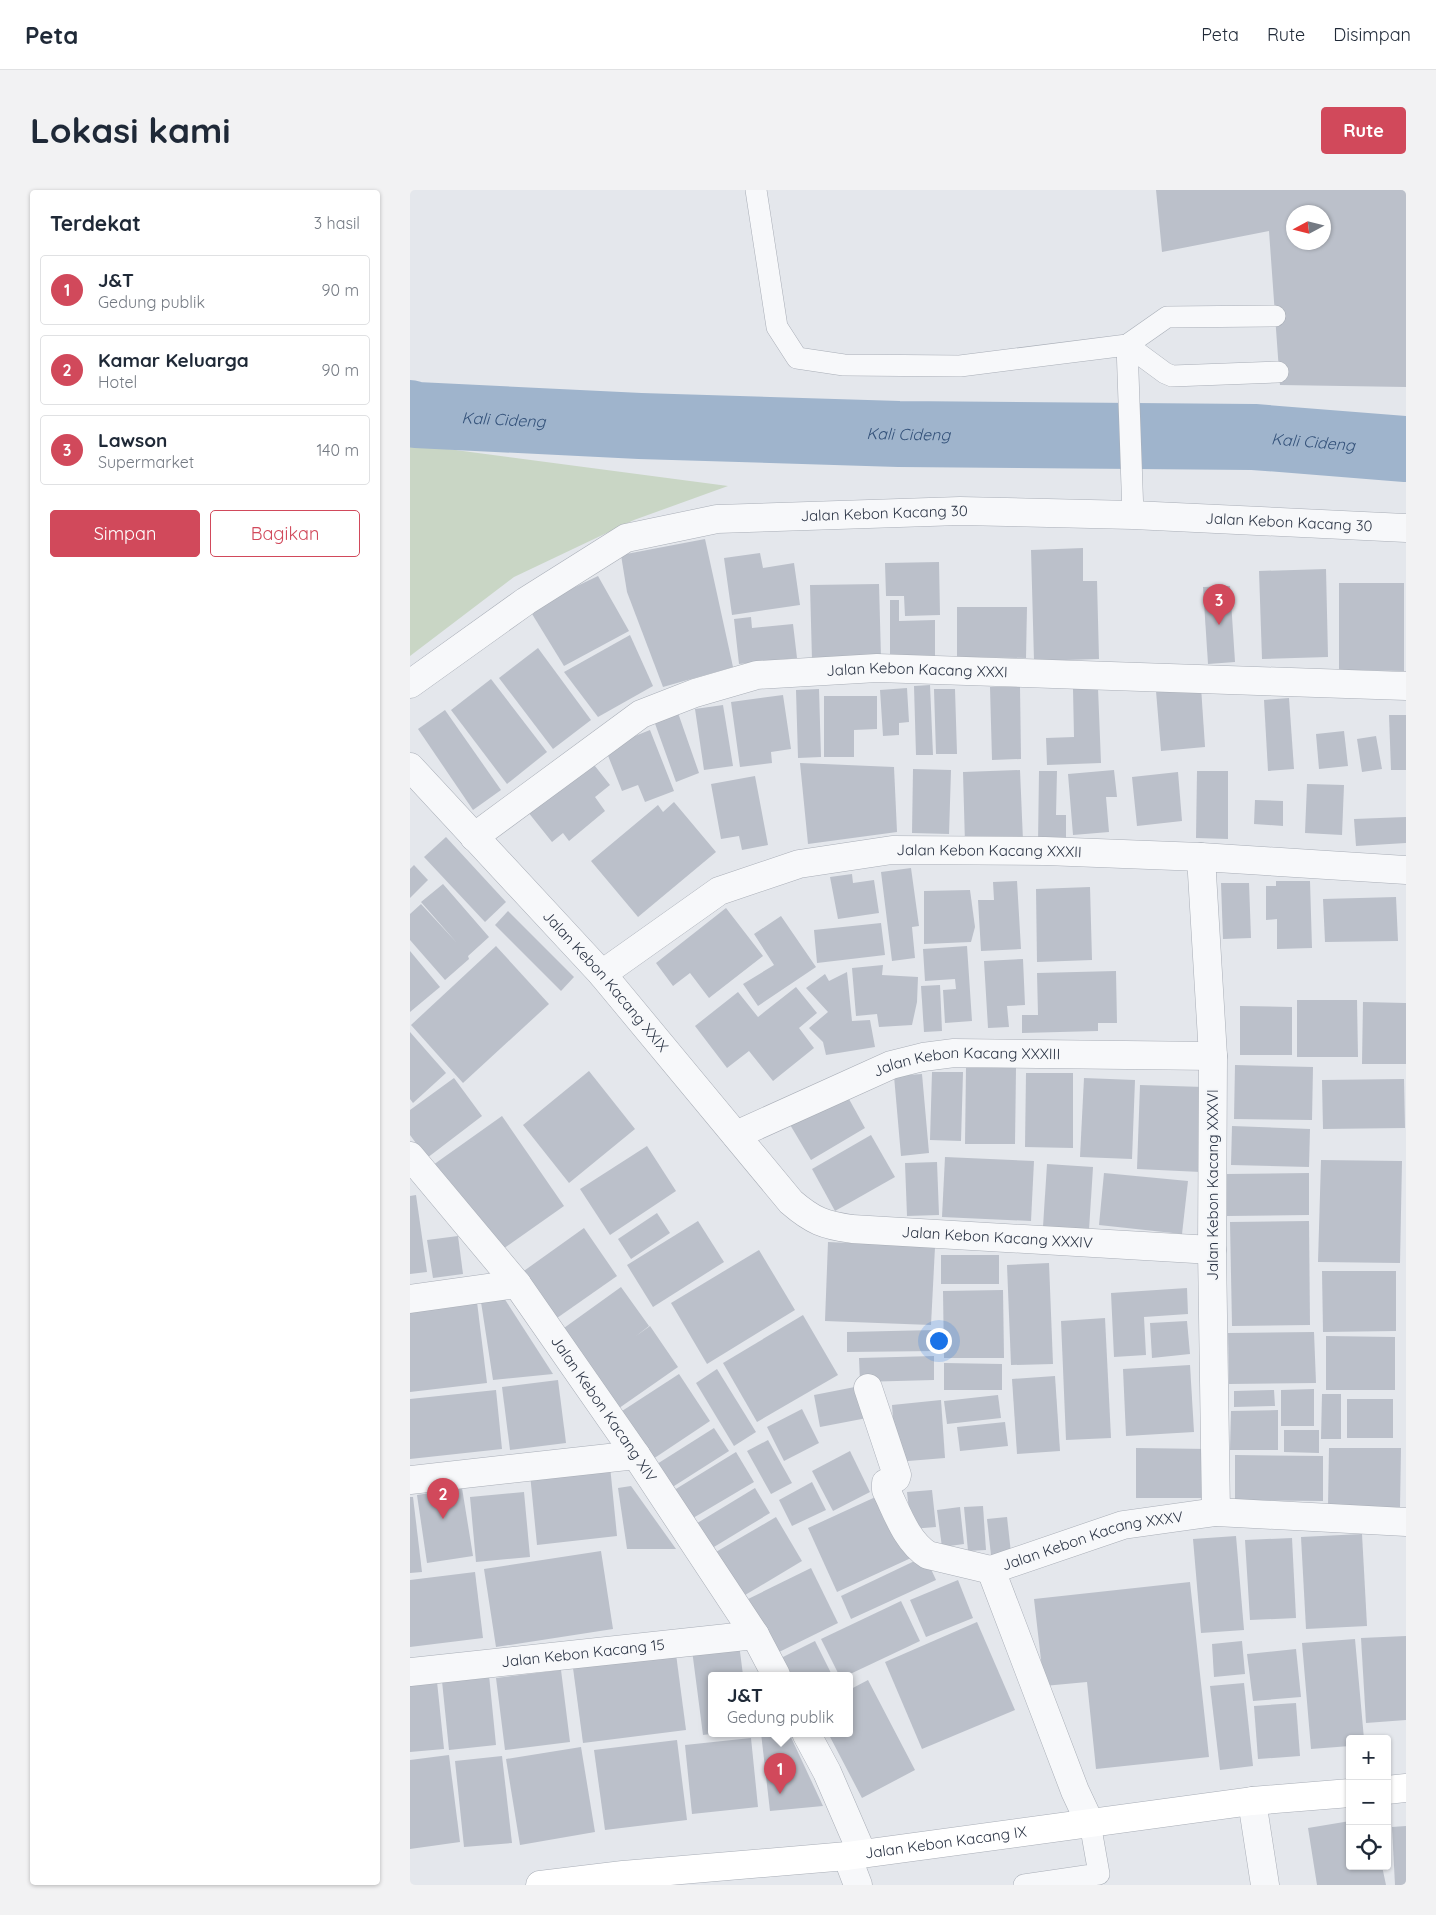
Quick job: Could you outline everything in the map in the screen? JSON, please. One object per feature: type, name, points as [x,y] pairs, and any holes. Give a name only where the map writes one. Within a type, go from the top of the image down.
[{"type":"street","name":"Jalan Kebon Kacang 30","points":[[410,684],[526,601],[626,538],[716,520],[960,511],[1133,516],[1406,528]]},
{"type":"street","name":"Jalan Kebon Kacang XXXI","points":[[474,837],[641,714],[695,693],[757,675],[877,668],[1406,686]]},
{"type":"street","name":"Jalan Kebon Kacang XXIX","points":[[410,767],[602,974],[791,1202]]},
{"type":"street","name":"Jalan Kebon Kacang XXXII","points":[[602,974],[719,891],[798,864],[892,850],[1045,851],[1406,870]]},
{"type":"street","name":"Jalan Kebon Kacang XXXVI","points":[[1201,858],[1213,1056],[1212,1250],[1216,1512]]},
{"type":"street","name":"Jalan Kebon Kacang XXXIII","points":[[736,1135],[891,1065],[923,1057],[954,1053],[1213,1056]]},
{"type":"street","name":"Jalan Kebon Kacang XIV","points":[[410,1156],[517,1284],[636,1455],[755,1635],[774,1672]]},
{"type":"street","name":"Jalan Kebon Kacang XXXIV","points":[[791,1202],[807,1216],[829,1226],[852,1229],[1212,1250]]},
{"type":"street","points":[[410,1299],[517,1284]]},
{"type":"street","points":[[868,1388],[897,1475],[896,1478],[886,1483],[886,1490],[910,1539],[919,1549],[928,1554],[991,1570]]},
{"type":"street","points":[[410,1480],[636,1455]]},
{"type":"street","name":"Jalan Kebon Kacang XXXV","points":[[1090,1823],[1072,1782],[991,1570],[1123,1525],[1216,1512],[1406,1522]]},
{"type":"street","name":"Jalan Kebon Kacang 15","points":[[410,1672],[755,1635]]},
{"type":"street","points":[[808,1737],[827,1772],[855,1855],[858,1885]]},
{"type":"street","points":[[1391,1790],[1406,1788]]},
{"type":"street","name":"Jalan Kebon Kacang IX","points":[[540,1885],[624,1880],[855,1855],[1252,1801],[1346,1793]]},
{"type":"street","points":[[1252,1801],[1265,1885]]},
{"type":"lane","points":[[756,190],[777,327],[797,358],[844,365],[960,366],[1127,345],[1167,317],[1275,316]]},
{"type":"lane","points":[[1127,345],[1164,373],[1172,376],[1278,372]]},
{"type":"lane","points":[[1127,345],[1133,516]]},
{"type":"lane","points":[[1024,1885],[1099,1874],[1090,1823]]},
{"type":"green space","points":[[410,444],[728,486],[634,520],[514,577],[410,656]]},
{"type":"building","points":[[1156,190],[1406,190],[1406,387],[1280,385],[1269,231],[1162,252]]},
{"type":"building","points":[[705,539],[733,667],[663,687],[627,592],[621,555]]},
{"type":"building","points":[[1083,548],[1083,581],[1097,581],[1099,659],[1034,661],[1031,550]]},
{"type":"building","points":[[760,553],[763,568],[794,563],[800,605],[732,615],[724,558]]},
{"type":"building","points":[[939,562],[940,615],[905,616],[904,596],[886,596],[885,563]]},
{"type":"building","points":[[1326,569],[1328,657],[1262,659],[1259,571]]},
{"type":"building","points":[[598,576],[629,631],[564,666],[529,609]]},
{"type":"building","points":[[1339,583],[1404,583],[1404,671],[1339,670]]},
{"type":"building","points":[[879,584],[881,658],[812,660],[810,585]]},
{"type":"building","points":[[1230,586],[1235,662],[1208,664],[1203,587]]},
{"type":"building","points":[[890,600],[899,600],[899,621],[935,620],[935,659],[890,659]]},
{"type":"building","points":[[957,607],[1027,607],[1026,658],[957,657]]},
{"type":"building","points":[[751,617],[752,628],[793,624],[797,658],[739,664],[734,619]]},
{"type":"building","points":[[630,635],[653,686],[598,717],[564,672]]},
{"type":"building","points":[[538,648],[591,720],[553,749],[499,678]]},
{"type":"building","points":[[491,679],[547,752],[507,784],[451,710]]},
{"type":"building","points":[[930,685],[933,755],[916,755],[914,686]]},
{"type":"building","points":[[990,687],[1020,687],[1021,759],[992,760]]},
{"type":"building","points":[[1201,687],[1205,747],[1161,751],[1156,691]]},
{"type":"building","points":[[907,688],[909,722],[899,723],[899,735],[883,736],[880,690]]},
{"type":"building","points":[[1098,688],[1101,763],[1047,765],[1046,738],[1074,737],[1073,689]]},
{"type":"building","points":[[819,689],[821,757],[798,758],[796,690]]},
{"type":"building","points":[[934,689],[955,689],[957,754],[936,754]]},
{"type":"building","points":[[783,695],[791,749],[771,752],[772,763],[740,767],[731,702]]},
{"type":"building","points":[[824,696],[877,696],[877,729],[854,730],[854,757],[824,757]]},
{"type":"building","points":[[1289,698],[1294,769],[1268,771],[1264,700]]},
{"type":"building","points":[[723,705],[733,766],[704,770],[695,709]]},
{"type":"building","points":[[445,710],[501,790],[473,810],[418,729]]},
{"type":"building","points":[[677,710],[699,773],[676,782],[653,718]]},
{"type":"building","points":[[1389,715],[1406,715],[1406,770],[1391,770]]},
{"type":"building","points":[[650,730],[674,791],[645,802],[638,785],[622,791],[605,748]]},
{"type":"building","points":[[1344,731],[1348,766],[1319,769],[1316,734]]},
{"type":"building","points":[[1376,736],[1382,769],[1362,772],[1357,739]]},
{"type":"building","points":[[591,761],[610,785],[595,797],[605,811],[569,841],[563,833],[552,842],[528,812]]},
{"type":"building","points":[[800,763],[894,767],[897,832],[808,844]]},
{"type":"building","points":[[913,769],[951,770],[949,834],[912,833]]},
{"type":"building","points":[[1020,770],[1023,841],[965,844],[963,772]]},
{"type":"building","points":[[1114,770],[1117,797],[1106,797],[1109,832],[1073,835],[1068,774]]},
{"type":"building","points":[[1039,771],[1057,771],[1056,815],[1066,815],[1066,843],[1038,843]]},
{"type":"building","points":[[1197,771],[1228,771],[1228,839],[1196,838]]},
{"type":"building","points":[[1178,772],[1182,821],[1137,826],[1132,777]]},
{"type":"building","points":[[755,776],[768,845],[742,850],[739,836],[721,839],[711,784]]},
{"type":"building","points":[[1307,784],[1344,785],[1342,835],[1305,833]]},
{"type":"building","points":[[1255,800],[1283,801],[1283,826],[1254,824]]},
{"type":"building","points":[[674,802],[716,852],[638,917],[591,861],[658,805],[663,812]]},
{"type":"building","points":[[1406,817],[1406,843],[1356,846],[1354,819]]},
{"type":"building","points":[[446,837],[506,902],[485,922],[424,857]]},
{"type":"building","points":[[414,865],[428,880],[410,898],[410,869]]},
{"type":"building","points":[[911,868],[919,926],[912,927],[915,958],[892,961],[881,872]]},
{"type":"building","points":[[852,874],[853,883],[874,880],[879,913],[838,919],[830,877]]},
{"type":"building","points":[[1017,881],[1021,949],[981,951],[978,900],[994,900],[993,882]]},
{"type":"building","points":[[1276,881],[1310,881],[1312,948],[1277,949],[1277,919],[1266,920],[1266,886],[1276,886]]},
{"type":"building","points":[[1221,883],[1249,883],[1251,938],[1223,939]]},
{"type":"building","points":[[443,884],[489,937],[468,956],[469,959],[445,980],[410,940],[410,914],[421,904],[457,943],[421,902]]},
{"type":"building","points":[[1090,887],[1092,960],[1037,962],[1036,889]]},
{"type":"building","points":[[970,890],[975,927],[971,942],[924,944],[924,891]]},
{"type":"building","points":[[1396,897],[1398,941],[1325,942],[1323,899]]},
{"type":"building","points":[[726,908],[763,956],[709,998],[690,973],[673,986],[656,963]]},
{"type":"building","points":[[508,911],[574,977],[561,991],[495,925]]},
{"type":"building","points":[[781,916],[816,967],[758,1006],[743,984],[774,965],[754,934]]},
{"type":"building","points":[[881,923],[885,955],[817,963],[814,930]]},
{"type":"building","points":[[496,946],[549,1004],[463,1083],[411,1025]]},
{"type":"building","points":[[967,946],[972,1021],[945,1023],[943,990],[956,989],[955,979],[925,981],[923,949]]},
{"type":"building","points":[[410,951],[440,987],[410,1012]]},
{"type":"building","points":[[1023,959],[1025,1005],[1007,1006],[1009,1027],[988,1028],[984,961]]},
{"type":"building","points":[[883,965],[882,975],[918,977],[917,1002],[912,1025],[879,1027],[877,1014],[856,1016],[852,968]]},
{"type":"building","points":[[1116,971],[1117,1023],[1098,1023],[1098,1031],[1022,1033],[1022,1015],[1038,1015],[1037,973]]},
{"type":"building","points":[[847,972],[852,1021],[870,1020],[875,1047],[826,1055],[823,1042],[809,1028],[828,1012],[806,988],[825,974],[829,981]]},
{"type":"building","points":[[940,985],[942,1031],[924,1032],[921,986]]},
{"type":"building","points":[[796,987],[817,1013],[799,1028],[814,1048],[773,1081],[749,1051],[727,1068],[695,1026],[738,992],[758,1017]]},
{"type":"building","points":[[1297,1000],[1357,1000],[1358,1057],[1297,1057]]},
{"type":"building","points":[[1363,1002],[1406,1003],[1406,1064],[1362,1064]]},
{"type":"building","points":[[1240,1006],[1292,1007],[1292,1055],[1240,1055]]},
{"type":"building","points":[[410,1032],[446,1073],[413,1103],[410,1099]]},
{"type":"building","points":[[1235,1065],[1313,1067],[1312,1120],[1234,1119]]},
{"type":"building","points":[[966,1068],[1016,1068],[1015,1144],[965,1144]]},
{"type":"building","points":[[589,1071],[635,1129],[569,1183],[523,1125]]},
{"type":"building","points":[[932,1072],[963,1072],[961,1141],[930,1140]]},
{"type":"building","points":[[1026,1073],[1073,1073],[1073,1148],[1025,1147]]},
{"type":"building","points":[[922,1074],[929,1153],[901,1156],[894,1076]]},
{"type":"building","points":[[454,1078],[482,1116],[427,1158],[410,1135],[410,1110]]},
{"type":"building","points":[[1084,1078],[1135,1080],[1132,1159],[1080,1157]]},
{"type":"building","points":[[1404,1079],[1405,1128],[1323,1129],[1322,1080]]},
{"type":"building","points":[[1140,1085],[1204,1087],[1201,1172],[1137,1169]]},
{"type":"building","points":[[844,1090],[865,1128],[811,1160],[789,1123]]},
{"type":"building","points":[[502,1116],[564,1206],[496,1254],[433,1165]]},
{"type":"building","points":[[1232,1126],[1310,1129],[1309,1167],[1231,1165]]},
{"type":"building","points":[[871,1135],[895,1177],[835,1211],[812,1169]]},
{"type":"building","points":[[647,1146],[676,1191],[610,1235],[580,1189]]},
{"type":"building","points":[[945,1157],[1034,1161],[1031,1221],[942,1217]]},
{"type":"building","points":[[1321,1160],[1402,1161],[1400,1263],[1318,1262]]},
{"type":"building","points":[[937,1162],[939,1215],[907,1216],[905,1163]]},
{"type":"building","points":[[1047,1164],[1093,1167],[1089,1230],[1043,1227]]},
{"type":"building","points":[[1104,1173],[1188,1181],[1182,1234],[1099,1225]]},
{"type":"building","points":[[1309,1173],[1309,1215],[1227,1216],[1227,1174]]},
{"type":"building","points":[[416,1195],[427,1272],[410,1274],[410,1196]]},
{"type":"building","points":[[657,1213],[670,1233],[631,1259],[618,1239]]},
{"type":"building","points":[[698,1221],[724,1262],[653,1307],[627,1265]]},
{"type":"building","points":[[1309,1221],[1310,1325],[1232,1326],[1230,1222]]},
{"type":"building","points":[[584,1228],[617,1276],[547,1325],[514,1278]]},
{"type":"building","points":[[458,1236],[463,1274],[433,1278],[427,1240]]},
{"type":"building","points":[[828,1242],[935,1247],[931,1325],[825,1321]]},
{"type":"building","points":[[759,1250],[795,1310],[707,1364],[671,1303]]},
{"type":"building","points":[[941,1255],[999,1255],[999,1284],[941,1284]]},
{"type":"building","points":[[1049,1263],[1053,1364],[1011,1365],[1007,1265]]},
{"type":"building","points":[[1322,1271],[1396,1271],[1396,1331],[1323,1332]]},
{"type":"building","points":[[621,1287],[649,1326],[636,1336],[650,1326],[678,1367],[612,1413],[564,1328]]},
{"type":"building","points":[[1187,1288],[1188,1314],[1144,1317],[1146,1355],[1114,1357],[1111,1293]]},
{"type":"building","points":[[1003,1290],[1004,1358],[944,1358],[943,1291]]},
{"type":"building","points":[[476,1294],[487,1383],[410,1392],[410,1302]]},
{"type":"building","points":[[504,1298],[553,1374],[493,1380],[481,1302]]},
{"type":"building","points":[[803,1315],[838,1375],[757,1422],[723,1363]]},
{"type":"building","points":[[1105,1318],[1111,1438],[1066,1440],[1061,1321]]},
{"type":"building","points":[[1187,1321],[1190,1354],[1152,1358],[1150,1323]]},
{"type":"building","points":[[935,1330],[936,1351],[847,1352],[847,1332]]},
{"type":"building","points":[[1314,1332],[1316,1383],[1229,1384],[1228,1333]]},
{"type":"building","points":[[1326,1336],[1395,1337],[1395,1390],[1326,1390]]},
{"type":"building","points":[[934,1356],[934,1380],[860,1382],[859,1358]]},
{"type":"building","points":[[944,1363],[1002,1364],[1002,1390],[944,1390]]},
{"type":"building","points":[[1190,1365],[1194,1432],[1126,1436],[1123,1369]]},
{"type":"building","points":[[717,1369],[756,1432],[734,1446],[696,1383]]},
{"type":"building","points":[[679,1374],[710,1421],[650,1461],[619,1413]]},
{"type":"building","points":[[1055,1376],[1060,1451],[1017,1454],[1012,1379]]},
{"type":"building","points":[[558,1380],[566,1443],[510,1450],[502,1387]]},
{"type":"building","points":[[860,1386],[867,1418],[820,1427],[814,1395]]},
{"type":"building","points":[[1314,1389],[1314,1426],[1281,1426],[1281,1390]]},
{"type":"building","points":[[496,1390],[502,1449],[410,1459],[410,1399]]},
{"type":"building","points":[[1274,1390],[1275,1406],[1234,1407],[1234,1391]]},
{"type":"building","points":[[1322,1394],[1341,1394],[1341,1439],[1321,1439]]},
{"type":"building","points":[[998,1395],[1001,1418],[947,1424],[944,1401]]},
{"type":"building","points":[[1347,1399],[1393,1399],[1393,1438],[1347,1438]]},
{"type":"building","points":[[941,1400],[945,1458],[896,1462],[892,1405]]},
{"type":"building","points":[[802,1409],[819,1443],[784,1461],[767,1427]]},
{"type":"building","points":[[1278,1410],[1278,1450],[1230,1450],[1231,1411]]},
{"type":"building","points":[[1005,1422],[1008,1446],[960,1451],[957,1427]]},
{"type":"building","points":[[714,1428],[729,1451],[671,1488],[657,1464]]},
{"type":"building","points":[[1284,1430],[1319,1430],[1319,1453],[1284,1452]]},
{"type":"building","points":[[768,1440],[792,1483],[771,1494],[747,1451]]},
{"type":"building","points":[[1136,1448],[1209,1449],[1210,1498],[1136,1498]]},
{"type":"building","points":[[1329,1448],[1401,1448],[1400,1507],[1328,1507]]},
{"type":"building","points":[[850,1451],[870,1492],[833,1511],[812,1471]]},
{"type":"building","points":[[736,1452],[754,1482],[688,1521],[671,1492]]},
{"type":"building","points":[[1235,1455],[1323,1456],[1323,1501],[1235,1500]]},
{"type":"building","points":[[610,1466],[617,1536],[537,1545],[530,1474]]},
{"type":"building","points":[[812,1482],[826,1510],[792,1526],[779,1500]]},
{"type":"building","points":[[631,1486],[676,1549],[627,1549],[618,1488]]},
{"type":"building","points":[[462,1488],[473,1556],[427,1563],[417,1495]]},
{"type":"building","points":[[755,1488],[770,1513],[709,1550],[694,1525]]},
{"type":"building","points":[[932,1490],[936,1527],[911,1529],[907,1492]]},
{"type":"building","points":[[524,1492],[530,1557],[476,1562],[470,1497]]},
{"type":"building","points":[[882,1494],[911,1558],[837,1592],[808,1528]]},
{"type":"building","points":[[410,1497],[413,1497],[422,1572],[410,1573]]},
{"type":"building","points":[[983,1506],[986,1550],[968,1551],[964,1507]]},
{"type":"building","points":[[960,1507],[964,1544],[942,1547],[937,1510]]},
{"type":"building","points":[[776,1517],[802,1561],[735,1601],[709,1556]]},
{"type":"building","points":[[1007,1517],[1011,1553],[991,1555],[987,1519]]},
{"type":"building","points":[[1362,1534],[1367,1626],[1306,1629],[1301,1537]]},
{"type":"building","points":[[1236,1536],[1244,1630],[1201,1633],[1193,1539]]},
{"type":"building","points":[[1292,1538],[1296,1618],[1250,1620],[1245,1540]]},
{"type":"building","points":[[601,1551],[613,1629],[496,1647],[484,1569]]},
{"type":"building","points":[[925,1556],[936,1580],[851,1619],[841,1596]]},
{"type":"building","points":[[811,1568],[838,1623],[773,1655],[746,1600]]},
{"type":"building","points":[[475,1572],[483,1638],[410,1647],[410,1580]]},
{"type":"building","points":[[958,1580],[973,1618],[926,1637],[910,1600]]},
{"type":"building","points":[[1190,1582],[1209,1757],[1096,1769],[1087,1682],[1044,1686],[1034,1599]]},
{"type":"building","points":[[901,1601],[920,1641],[853,1673],[838,1672],[821,1639]]},
{"type":"building","points":[[977,1622],[1015,1710],[922,1749],[885,1662]]},
{"type":"building","points":[[1406,1636],[1406,1720],[1366,1723],[1361,1638]]},
{"type":"building","points":[[1355,1639],[1364,1735],[1346,1735],[1346,1746],[1311,1749],[1302,1643]]},
{"type":"building","points":[[815,1641],[830,1672],[778,1672],[773,1662]]},
{"type":"building","points":[[1242,1641],[1245,1674],[1214,1677],[1212,1644]]},
{"type":"building","points":[[739,1644],[743,1672],[708,1672],[708,1734],[703,1735],[692,1650]]},
{"type":"building","points":[[1296,1649],[1301,1697],[1253,1701],[1247,1654]]},
{"type":"building","points":[[676,1654],[686,1730],[583,1743],[573,1668]]},
{"type":"building","points":[[561,1670],[570,1742],[505,1750],[496,1678]]},
{"type":"building","points":[[436,1672],[444,1749],[410,1752],[410,1675]]},
{"type":"building","points":[[489,1675],[496,1745],[449,1750],[442,1681]]},
{"type":"building","points":[[868,1680],[915,1770],[862,1798],[830,1737],[853,1737],[853,1688]]},
{"type":"building","points":[[1244,1683],[1253,1766],[1220,1770],[1210,1686]]},
{"type":"building","points":[[1296,1703],[1300,1756],[1258,1759],[1254,1706]]},
{"type":"building","points":[[761,1737],[791,1737],[823,1806],[770,1811]]},
{"type":"building","points":[[751,1738],[758,1807],[692,1814],[685,1745]]},
{"type":"building","points":[[677,1740],[687,1820],[605,1830],[594,1750]]},
{"type":"building","points":[[581,1747],[595,1832],[520,1845],[506,1759]]},
{"type":"building","points":[[449,1755],[460,1842],[410,1849],[410,1760]]},
{"type":"building","points":[[502,1756],[512,1843],[464,1847],[455,1761]]},
{"type":"building","points":[[1346,1822],[1346,1870],[1383,1870],[1386,1885],[1317,1885],[1308,1828]]},
{"type":"building","points":[[1406,1826],[1406,1885],[1395,1885],[1392,1827]]},
{"type":"waterway","name":"Kali Cideng","points":[[410,413],[416,415],[640,426],[899,434],[1254,437],[1406,449]]},
{"type":"place","name":"Lawson","points":[[1219,625]]},
{"type":"place","name":"Kamar Keluarga","points":[[443,1519]]},
{"type":"place","name":"J&T","points":[[780,1794]]}]
